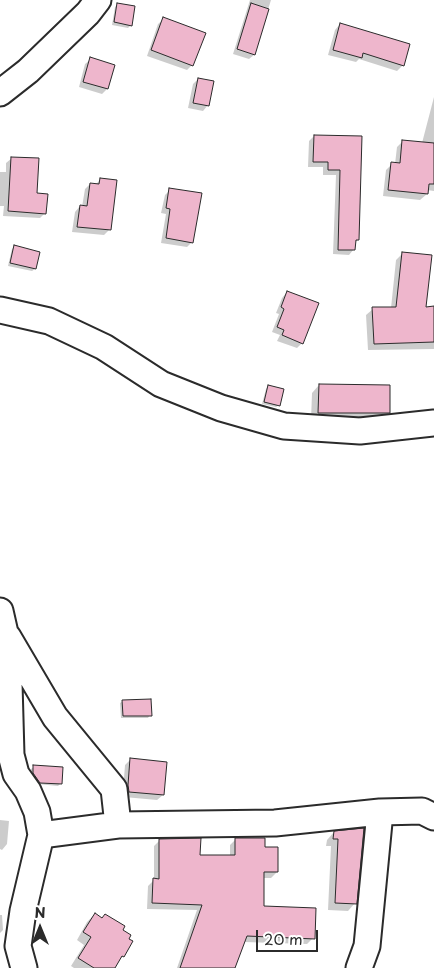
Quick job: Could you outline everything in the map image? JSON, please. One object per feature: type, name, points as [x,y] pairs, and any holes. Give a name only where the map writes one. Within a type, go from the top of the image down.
[{"type":"street","points":[[0,93],[28,71],[88,13],[98,0]]},
{"type":"street","points":[[0,310],[49,321],[104,347],[161,384],[221,408],[284,426],[360,431],[434,423]]},
{"type":"street","points":[[3,622],[55,717],[114,789],[117,801],[118,825]]},
{"type":"street","points":[[3,622],[9,683],[11,755],[16,774],[28,791],[37,812],[41,835],[23,911],[18,946],[24,968]]},
{"type":"street","points":[[41,835],[118,825],[275,823],[380,812],[422,811],[434,817]]},
{"type":"street","points":[[359,968],[367,946],[380,812]]},
{"type":"building","points":[[117,3],[135,6],[132,26],[114,22]]},
{"type":"building","points":[[251,3],[269,9],[255,55],[237,49]]},
{"type":"building","points":[[163,17],[206,33],[193,66],[151,50]]},
{"type":"building","points":[[340,23],[410,44],[404,66],[363,53],[362,58],[333,50]]},
{"type":"building","points":[[90,57],[115,65],[108,89],[83,82]]},
{"type":"building","points":[[198,78],[214,81],[209,106],[193,103]]},
{"type":"building","points":[[314,135],[362,136],[359,240],[356,240],[355,250],[338,250],[340,170],[328,170],[328,162],[313,162]]},
{"type":"building","points":[[402,140],[434,143],[434,184],[429,184],[428,194],[388,190],[391,162],[400,163]]},
{"type":"building","points":[[11,157],[39,158],[37,193],[48,194],[46,214],[8,211]]},
{"type":"building","points":[[100,178],[117,180],[111,230],[77,227],[80,205],[87,206],[90,183],[99,184]]},
{"type":"building","points":[[169,188],[202,193],[193,243],[166,238],[170,209],[166,208]]},
{"type":"building","points":[[14,245],[40,252],[36,269],[10,263]]},
{"type":"building","points":[[402,252],[432,255],[426,307],[434,306],[434,342],[374,344],[372,307],[396,307]]},
{"type":"building","points":[[287,291],[319,303],[303,344],[282,335],[284,330],[277,327],[284,309],[281,307]]},
{"type":"building","points":[[319,384],[390,385],[390,413],[318,413]]},
{"type":"building","points":[[268,385],[284,389],[280,406],[264,402]]},
{"type":"building","points":[[151,699],[152,716],[123,716],[122,700]]},
{"type":"building","points":[[130,758],[167,762],[164,795],[129,792]]},
{"type":"building","points":[[33,765],[63,767],[62,784],[40,783],[33,773]]},
{"type":"building","points":[[364,828],[357,904],[335,903],[338,839],[333,839],[334,831]]},
{"type":"building","points":[[201,838],[200,855],[235,855],[235,838],[265,838],[265,847],[278,847],[278,872],[264,872],[264,906],[316,908],[315,939],[247,936],[235,968],[180,968],[202,905],[152,903],[153,878],[159,879],[159,839]]},
{"type":"building","points":[[95,913],[102,918],[105,914],[125,926],[123,930],[131,935],[129,939],[133,941],[115,968],[94,968],[78,958],[91,937],[83,932]]}]
